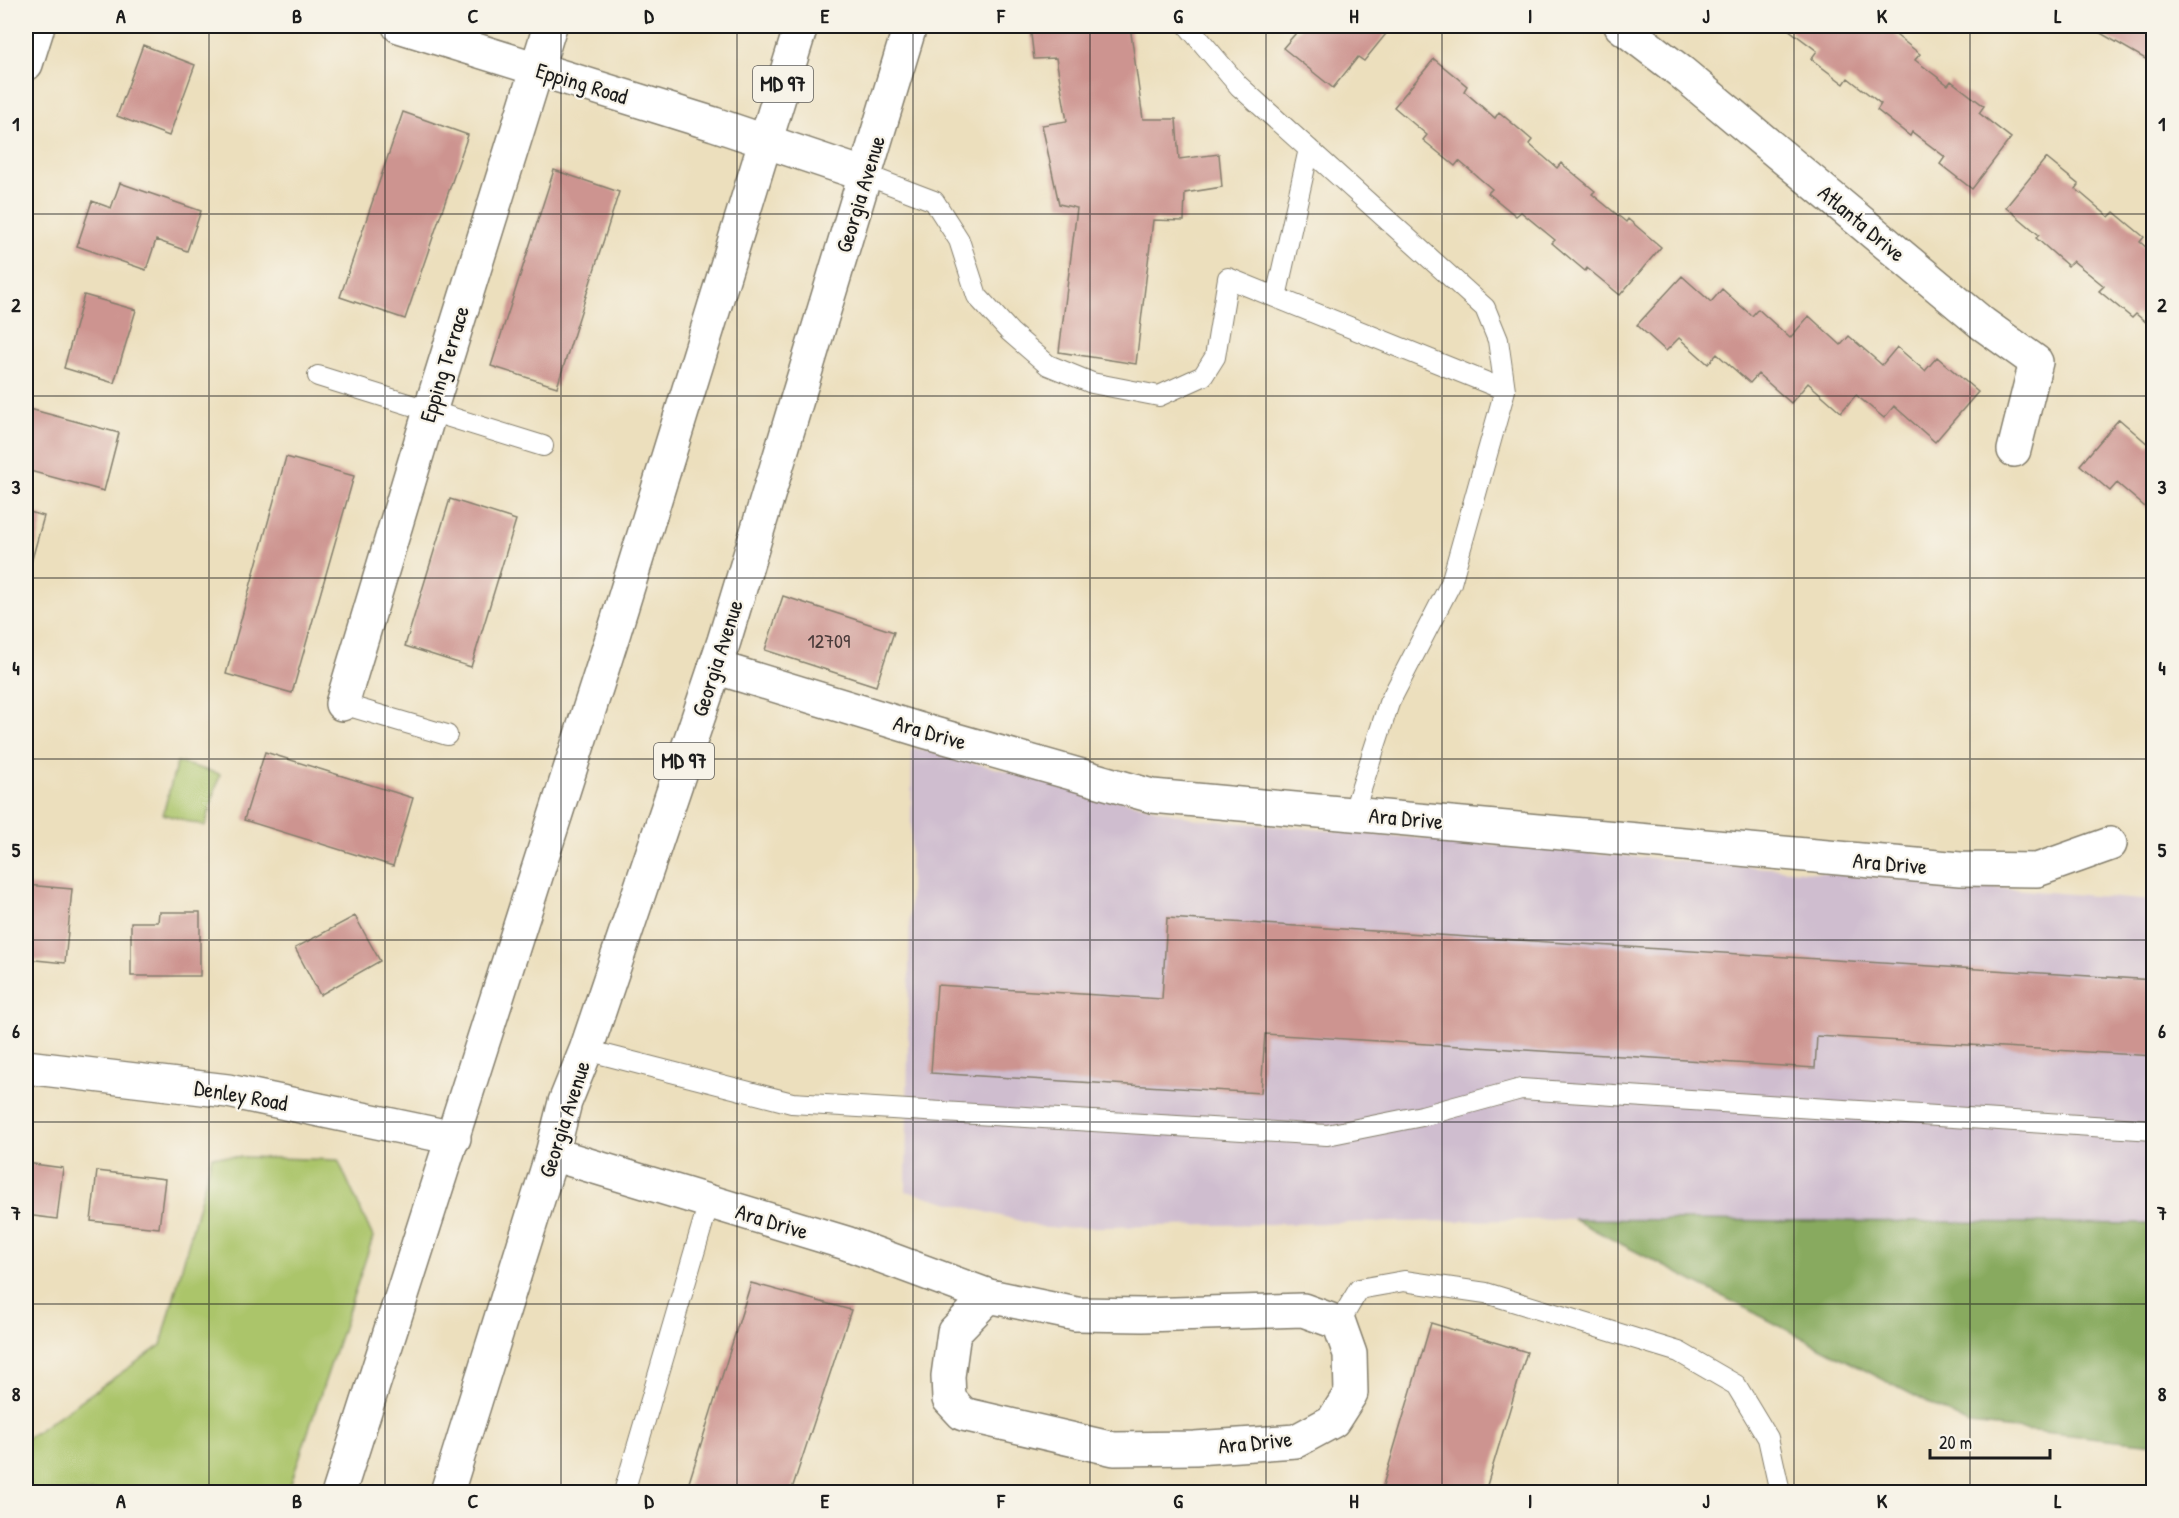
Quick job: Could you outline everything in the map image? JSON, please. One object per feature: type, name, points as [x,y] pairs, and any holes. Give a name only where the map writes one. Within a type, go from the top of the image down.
[{"type":"street","points":[[26,64],[38,26]]},
{"type":"street","name":"Epping Road","points":[[399,26],[714,124],[866,175]]},
{"type":"street","name":"Epping Terrace","points":[[342,704],[430,411],[550,26]]},
{"type":"street","name":"MD 97","points":[[339,1492],[614,632],[801,26]]},
{"type":"street","name":"Georgia Avenue","points":[[447,1492],[552,1154],[565,1102],[586,1050],[715,667],[910,26]]},
{"type":"street","name":"Atlanta Drive","points":[[1621,26],[1681,72],[1983,324],[2036,362],[2014,450]]},
{"type":"street","name":"Ara Drive","points":[[715,667],[924,731],[1152,796],[1960,869],[2037,870],[2110,844]]},
{"type":"street","name":"Denley Road","points":[[26,1067],[228,1091],[454,1138]]},
{"type":"street","name":"Ara Drive","points":[[552,1154],[846,1243],[988,1296],[1076,1314],[1143,1315],[1303,1310],[1339,1323],[1350,1354],[1351,1393],[1333,1421],[1296,1441],[1195,1448],[1114,1449],[963,1414],[949,1399],[948,1376],[954,1332],[988,1296]]},
{"type":"lane","points":[[1188,26],[1239,86],[1485,308],[1498,340],[1505,390],[1451,583],[1389,703],[1353,814]]},
{"type":"lane","points":[[1276,297],[1309,149]]},
{"type":"lane","points":[[866,175],[934,201],[959,240],[977,296],[1010,332],[1048,365],[1092,383],[1159,396],[1203,375],[1215,357],[1228,278],[1505,390]]},
{"type":"lane","points":[[318,376],[543,446]]},
{"type":"lane","points":[[342,704],[447,735]]},
{"type":"lane","points":[[586,1050],[792,1104],[1327,1135],[1422,1116],[1521,1089],[2154,1130]]},
{"type":"lane","points":[[624,1492],[709,1202]]},
{"type":"lane","points":[[1339,1323],[1359,1289],[1404,1281],[1486,1293],[1679,1352],[1736,1385],[1768,1438],[1780,1492]]},
{"type":"shaded area","points":[[912,747],[1196,819],[2153,901],[2153,1224],[1573,1219],[1046,1228],[906,1191]]},
{"type":"green space","points":[[177,762],[220,774],[205,826],[163,814]]},
{"type":"green space","points":[[212,1156],[338,1160],[373,1237],[288,1492],[26,1492],[26,1439],[161,1345]]},
{"type":"green space","points":[[1573,1219],[2153,1224],[2153,1444],[1969,1424]]},
{"type":"building","points":[[1030,26],[1130,26],[1143,119],[1176,119],[1179,159],[1219,154],[1222,187],[1185,193],[1184,221],[1153,220],[1136,364],[1059,352],[1077,208],[1059,204],[1042,125],[1067,121],[1056,58],[1034,59]]},
{"type":"building","points":[[1302,26],[1386,26],[1390,29],[1364,61],[1358,57],[1333,88],[1283,48]]},
{"type":"building","points":[[1784,26],[1873,26],[1883,34],[1887,28],[1920,54],[1915,60],[1948,85],[1951,81],[1984,106],[1979,113],[2011,138],[1972,189],[1940,164],[1945,157],[1912,132],[1910,136],[1877,110],[1881,104],[1848,78],[1844,84],[1811,59],[1817,51]]},
{"type":"building","points":[[2100,26],[2154,26],[2154,64],[2097,31]]},
{"type":"building","points":[[143,45],[195,65],[169,136],[117,116]]},
{"type":"building","points":[[1434,59],[1467,86],[1464,91],[1495,118],[1499,112],[1532,140],[1529,144],[1557,168],[1561,163],[1595,191],[1592,194],[1626,222],[1628,219],[1661,247],[1620,295],[1587,268],[1585,271],[1552,243],[1555,240],[1521,212],[1516,216],[1488,193],[1492,189],[1459,161],[1455,166],[1423,140],[1427,135],[1394,107]]},
{"type":"building","points":[[403,112],[468,135],[405,319],[340,297]]},
{"type":"building","points":[[2046,158],[2079,185],[2076,189],[2109,217],[2114,212],[2144,237],[2140,242],[2154,254],[2154,329],[2136,314],[2132,318],[2099,291],[2104,286],[2073,261],[2068,266],[2036,238],[2039,235],[2006,207]]},
{"type":"building","points":[[554,170],[619,192],[557,387],[491,366]]},
{"type":"building","points":[[120,183],[201,211],[187,251],[156,240],[146,270],[77,246],[92,201],[111,208]]},
{"type":"building","points":[[1682,276],[1711,302],[1722,289],[1752,316],[1758,309],[1790,338],[1809,316],[1841,345],[1849,336],[1882,365],[1897,347],[1925,371],[1937,357],[1978,392],[1935,442],[1894,406],[1884,418],[1856,395],[1841,412],[1808,383],[1791,403],[1758,374],[1750,383],[1717,354],[1708,364],[1679,338],[1666,351],[1637,325]]},
{"type":"building","points":[[84,295],[136,310],[114,383],[64,368]]},
{"type":"building","points":[[26,408],[119,433],[104,491],[26,470]]},
{"type":"building","points":[[2119,419],[2149,445],[2154,440],[2152,513],[2117,483],[2110,491],[2080,465]]},
{"type":"building","points":[[286,457],[354,476],[292,693],[226,674]]},
{"type":"building","points":[[450,499],[516,520],[471,667],[405,646]]},
{"type":"building","points":[[26,511],[44,516],[26,581]]},
{"type":"building","points":[[783,596],[894,632],[876,686],[765,650]]},
{"type":"building","points":[[265,752],[413,798],[393,866],[244,820]]},
{"type":"building","points":[[26,885],[72,889],[65,963],[26,959]]},
{"type":"building","points":[[159,912],[200,912],[200,976],[131,976],[131,922],[158,922]]},
{"type":"building","points":[[355,916],[380,961],[320,995],[295,948]]},
{"type":"building","points":[[1167,918],[2154,980],[2154,1056],[1817,1036],[1815,1068],[1265,1034],[1261,1093],[931,1073],[937,985],[1162,999]]},
{"type":"building","points":[[26,1163],[63,1168],[57,1219],[26,1215]]},
{"type":"building","points":[[97,1171],[165,1179],[159,1228],[91,1221]]},
{"type":"building","points":[[751,1283],[851,1310],[791,1492],[686,1492]]},
{"type":"building","points":[[1431,1323],[1527,1352],[1485,1492],[1381,1492]]}]
